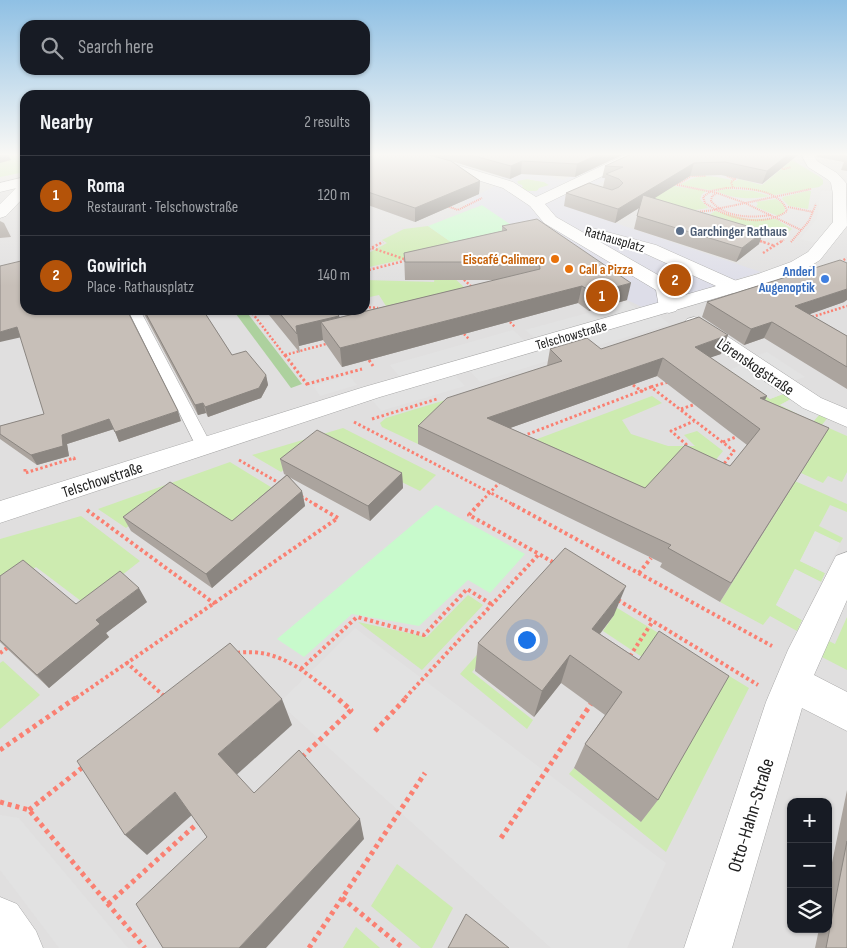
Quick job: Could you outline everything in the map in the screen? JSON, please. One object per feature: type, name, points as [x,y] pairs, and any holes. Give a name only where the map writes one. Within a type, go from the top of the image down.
[{"type":"street","points":[[0,213],[14,198]]},
{"type":"street","name":"Rathausplatz","points":[[528,198],[535,203],[550,220],[665,287],[669,307]]},
{"type":"street","points":[[535,203],[545,198]]},
{"type":"street","name":"Telschowstraße","points":[[0,512],[325,407],[669,307],[775,274],[811,258],[824,246],[841,223],[840,198]]},
{"type":"street","name":"Rathausplatz","points":[[550,220],[650,249],[734,287]]},
{"type":"street","name":"Lörenskogstraße","points":[[669,307],[807,400],[847,419]]},
{"type":"street","points":[[847,565],[793,682],[847,712]]},
{"type":"street","name":"Otto-Hahn-Straße","points":[[708,948],[793,682]]},
{"type":"street","points":[[0,921],[19,948]]},
{"type":"lane","points":[[137,315],[204,446]]},
{"type":"path","points":[[445,205],[458,210],[482,198]]},
{"type":"path","points":[[703,198],[715,210],[746,218],[776,218],[786,213],[787,207]]},
{"type":"path","points":[[711,198],[710,201],[721,211],[753,217],[772,215]]},
{"type":"path","points":[[732,198],[772,215],[801,230]]},
{"type":"path","points":[[691,212],[715,210],[770,198]]},
{"type":"path","points":[[777,198],[787,207],[812,212]]},
{"type":"path","points":[[787,246],[809,221],[816,203]]},
{"type":"path","points":[[703,216],[710,210]]},
{"type":"path","points":[[749,238],[775,246],[784,240]]},
{"type":"path","points":[[372,248],[383,242]]},
{"type":"path","points":[[372,248],[407,260]]},
{"type":"path","points":[[370,270],[416,258]]},
{"type":"path","points":[[457,274],[478,293]]},
{"type":"path","points":[[462,290],[478,286]]},
{"type":"path","points":[[837,302],[846,306]]},
{"type":"path","points":[[811,318],[846,306]]},
{"type":"path","points":[[370,307],[383,308]]},
{"type":"path","points":[[815,312],[819,315]]},
{"type":"path","points":[[254,315],[325,407],[492,492],[640,573],[793,682]]},
{"type":"path","points":[[464,334],[469,339]]},
{"type":"path","points":[[285,355],[326,344]]},
{"type":"path","points":[[369,360],[373,366]]},
{"type":"path","points":[[518,438],[668,382]]},
{"type":"path","points":[[633,385],[643,392]]},
{"type":"path","points":[[651,387],[734,451],[721,467],[726,470]]},
{"type":"path","points":[[680,410],[693,404]]},
{"type":"path","points":[[682,452],[688,446],[671,431],[694,421]]},
{"type":"path","points":[[722,442],[736,437]]},
{"type":"path","points":[[234,457],[282,485]]},
{"type":"path","points":[[502,479],[469,515],[563,568]]},
{"type":"path","points":[[0,750],[338,518],[298,494]]},
{"type":"path","points":[[82,507],[215,604]]},
{"type":"path","points":[[375,731],[539,554]]},
{"type":"path","points":[[640,573],[651,558]]},
{"type":"path","points":[[301,669],[357,617],[424,634],[467,589],[492,604]]},
{"type":"path","points":[[612,597],[653,621],[793,682]]},
{"type":"path","points":[[625,663],[653,621]]},
{"type":"path","points":[[0,653],[7,648]]},
{"type":"path","points":[[231,658],[239,652],[270,653],[301,669],[351,710],[296,763]]},
{"type":"path","points":[[126,662],[169,701]]},
{"type":"path","points":[[501,838],[591,704]]},
{"type":"path","points":[[29,810],[91,762]]},
{"type":"path","points":[[309,948],[425,774]]},
{"type":"path","points":[[0,802],[29,810],[145,948]]},
{"type":"path","points":[[108,904],[199,822]]},
{"type":"path","points":[[342,898],[403,948]]},
{"type":"shaded area","points":[[0,198],[20,198],[20,315],[370,315],[370,198],[847,198],[847,948],[0,948]]},
{"type":"shaded area","points":[[471,198],[576,198],[565,206],[761,272],[644,308],[627,300],[535,235],[525,234],[482,205],[474,208],[464,202]]},
{"type":"shaded area","points":[[820,198],[833,198],[832,221],[816,243],[800,239],[817,218]]},
{"type":"shaded area","points":[[628,302],[639,311],[536,339],[525,330]]},
{"type":"shaded area","points":[[658,315],[670,324],[593,347],[582,338]]},
{"type":"shaded area","points":[[513,330],[525,341],[399,376],[390,365]]},
{"type":"shaded area","points":[[572,341],[583,350],[480,382],[470,371]]},
{"type":"shaded area","points":[[767,352],[805,377],[792,381],[755,356]]},
{"type":"shaded area","points":[[741,365],[783,394],[770,399],[729,370]]},
{"type":"shaded area","points":[[349,375],[357,385],[320,396],[313,386]]},
{"type":"shaded area","points":[[455,375],[465,386],[381,411],[372,400]]},
{"type":"shaded area","points":[[791,399],[820,414],[813,422],[780,405]]},
{"type":"shaded area","points":[[815,531],[840,543],[825,573],[800,561]]},
{"type":"shaded area","points":[[795,569],[821,582],[802,620],[776,605]]},
{"type":"shaded area","points":[[355,628],[666,863],[627,948],[551,948],[279,703]]},
{"type":"shaded area","points":[[0,815],[19,818],[128,948],[59,948],[0,870]]},
{"type":"green space","points":[[630,198],[700,198],[708,208],[689,211]]},
{"type":"green space","points":[[810,198],[808,209],[789,206],[782,199]]},
{"type":"green space","points":[[776,199],[785,208],[784,213],[778,216],[756,207],[758,204],[756,202]]},
{"type":"green space","points":[[482,205],[522,232],[458,247],[428,226]]},
{"type":"green space","points":[[715,211],[747,219],[776,219],[792,229],[784,236],[754,227],[715,226],[706,217]]},
{"type":"green space","points":[[428,226],[458,247],[370,267],[370,252],[387,243],[382,240],[404,229]]},
{"type":"green space","points":[[431,257],[465,288],[386,306],[379,295],[370,297],[370,280],[434,282],[435,276]]},
{"type":"green space","points":[[237,315],[249,315],[302,384],[291,388]]},
{"type":"green space","points":[[729,370],[770,399],[783,394],[791,399],[780,405],[828,417],[822,425],[847,436],[847,472],[842,482],[828,476],[823,483],[801,473],[817,447],[706,378]]},
{"type":"green space","points":[[472,392],[418,444],[382,427],[380,423],[386,418]]},
{"type":"green space","points":[[652,396],[662,403],[622,420],[631,434],[668,446],[695,446],[684,435],[697,431],[723,451],[673,512],[524,444]]},
{"type":"green space","points":[[343,428],[436,475],[420,491],[318,441],[281,472],[252,455]]},
{"type":"green space","points":[[230,462],[279,492],[239,526],[179,489],[126,528],[98,509]]},
{"type":"green space","points":[[788,478],[847,504],[847,512],[830,505],[819,526],[843,538],[840,543],[815,532],[800,561],[825,573],[821,582],[795,569],[776,605],[802,620],[797,631],[770,616],[763,625],[720,602],[792,487]]},
{"type":"green space","points":[[436,505],[525,554],[490,593],[468,580],[419,626],[352,614],[304,657],[277,639]]},
{"type":"green space","points":[[81,516],[140,561],[85,604],[36,567],[0,591],[0,539]]},
{"type":"green space","points":[[553,569],[749,688],[666,852],[569,774],[574,768],[641,822],[645,659],[603,631],[614,615],[556,578],[472,672],[533,720],[527,729],[460,674]]},
{"type":"green space","points":[[468,595],[483,605],[422,670],[358,622],[427,637]]},
{"type":"green space","points":[[847,617],[847,670],[814,653],[821,637],[835,644]]},
{"type":"green space","points":[[3,661],[40,695],[0,729],[0,663]]},
{"type":"green space","points":[[397,864],[453,908],[432,948],[421,948],[371,906]]},
{"type":"green space","points":[[356,927],[380,948],[343,948]]},
{"type":"building","points":[[386,198],[438,198],[415,208]]},
{"type":"building","points":[[583,198],[636,198],[618,209]]},
{"type":"building","points":[[642,198],[654,198],[764,231],[742,248],[637,216]]},
{"type":"building","points":[[537,219],[631,283],[593,293],[582,286],[340,348],[321,322],[350,315],[370,315],[370,310],[540,269],[539,262],[405,262],[404,253],[507,230],[502,226]]},
{"type":"building","points":[[840,260],[847,263],[847,289],[795,306],[847,336],[847,367],[772,322],[751,329],[707,302]]},
{"type":"building","points":[[20,261],[20,315],[130,315],[178,411],[115,432],[109,419],[62,435],[63,446],[31,455],[0,434],[0,426],[44,414],[17,327],[0,332],[0,266]]},
{"type":"building","points":[[147,315],[206,315],[232,355],[246,351],[266,375],[259,388],[205,407],[203,403],[195,405]]},
{"type":"building","points":[[281,315],[339,316],[296,326],[297,334]]},
{"type":"building","points":[[699,317],[728,335],[695,347],[767,396],[760,398],[829,428],[731,583],[668,548],[671,545],[418,426],[447,398],[562,361],[550,349],[587,338],[601,349]],"holes":[[[663,358],[760,429],[730,466],[685,445],[645,488],[487,418]]]},
{"type":"building","points":[[317,430],[402,473],[368,506],[280,459]]},
{"type":"building","points":[[287,475],[302,491],[206,574],[123,517],[170,482],[232,521]]},
{"type":"building","points":[[565,548],[626,586],[592,629],[639,660],[659,631],[729,676],[658,800],[585,744],[622,692],[570,655],[542,691],[478,643]]},
{"type":"building","points":[[23,560],[76,604],[120,571],[139,588],[96,620],[100,624],[37,675],[0,640],[0,576]]},
{"type":"building","points":[[230,643],[282,699],[218,754],[254,793],[299,750],[360,819],[239,948],[163,948],[136,904],[207,837],[175,792],[125,835],[77,761]]},
{"type":"building","points":[[847,841],[847,948],[826,948],[829,933],[832,933],[832,917]]},
{"type":"building","points":[[466,914],[509,948],[448,948]]},
{"type":"place","name":"Garchinger Rathaus","points":[[680,231]]},
{"type":"place","name":"Eiscafé Calimero","points":[[555,259]]},
{"type":"place","name":"Call a Pizza","points":[[569,269]]},
{"type":"place","name":"Anderl Augenoptik","points":[[825,279]]},
{"type":"place","name":"Gowirich","points":[[675,280]]},
{"type":"place","name":"Roma","points":[[602,296]]}]
